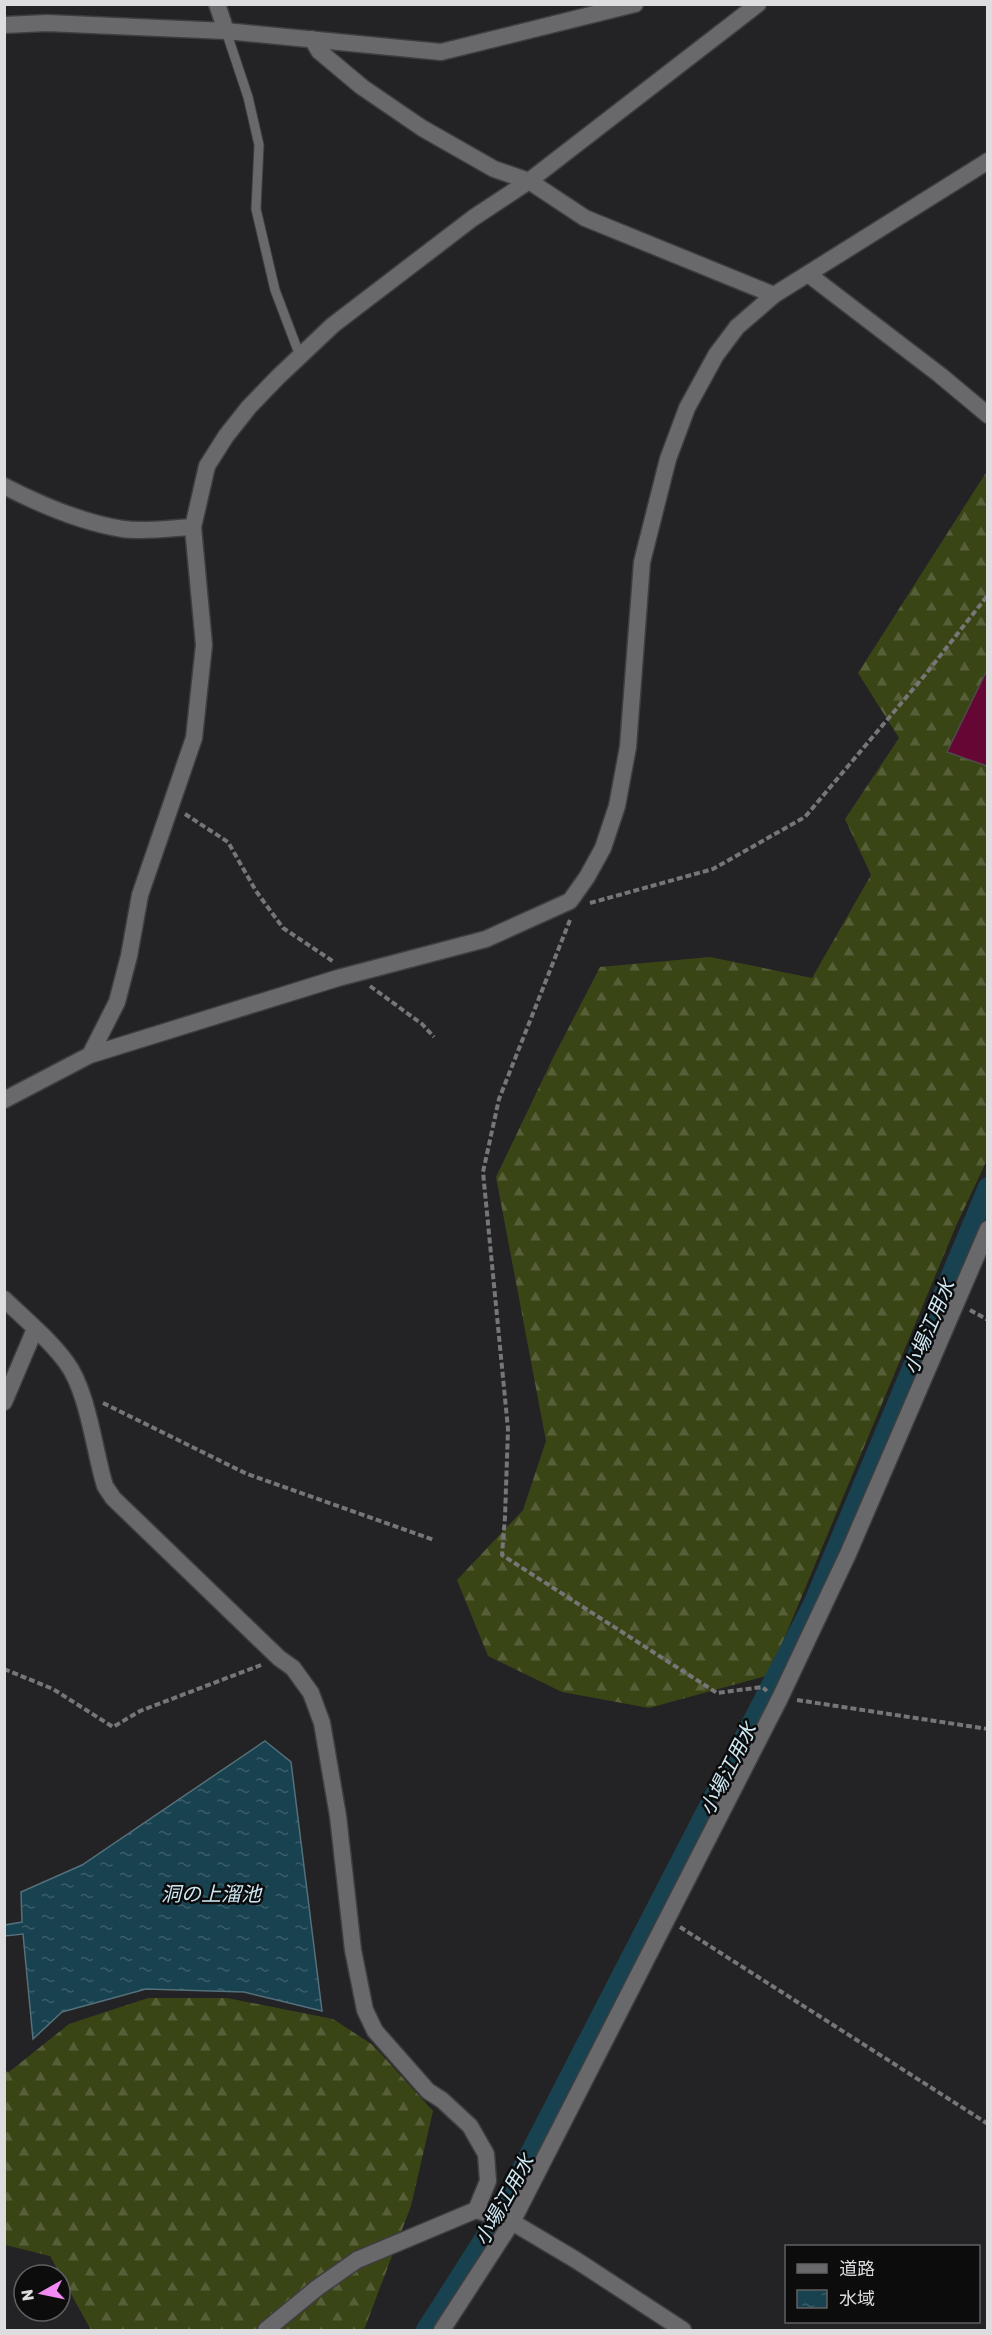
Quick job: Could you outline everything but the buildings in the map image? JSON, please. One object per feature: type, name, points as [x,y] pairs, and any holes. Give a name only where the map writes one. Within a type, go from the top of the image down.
[{"type":"street","points":[[217,4],[226,31]]},
{"type":"street","points":[[4,25],[47,23],[226,31],[441,52],[635,4]]},
{"type":"street","points":[[90,1054],[117,1002],[129,956],[140,895],[194,738],[203,655],[199,576],[193,527],[207,466],[226,436],[249,407],[333,325],[473,218],[529,181],[758,4]]},
{"type":"street","points":[[312,39],[319,51],[362,87],[422,128],[494,169],[529,181],[585,218],[774,295]]},
{"type":"street","points":[[4,1100],[90,1054],[352,974],[486,939],[573,904],[603,848],[617,806],[628,747],[642,562],[668,459],[687,408],[716,355],[737,327],[774,295],[987,161]]},
{"type":"street","points":[[808,274],[940,375],[987,415]]},
{"type":"street","points":[[4,486],[27,498],[93,521],[124,529],[193,527]]},
{"type":"street","points":[[442,2331],[667,1918],[780,1698],[848,1554],[987,1229]]},
{"type":"street","points":[[4,1299],[67,1363],[81,1392],[103,1479],[113,1498],[279,1658],[293,1668],[311,1693],[322,1723],[338,1816],[353,1950],[365,2010],[375,2031],[428,2091],[470,2126],[486,2154],[488,2181],[476,2210]]},
{"type":"street","points":[[4,1402],[35,1329]]},
{"type":"street","points":[[266,2331],[317,2288],[357,2260],[476,2210],[503,2219],[576,2260],[683,2331]]},
{"type":"lane","points":[[226,31],[248,97],[259,145],[256,209],[275,290],[300,356]]},
{"type":"path","points":[[762,1688],[717,1694],[502,1555],[506,1517],[508,1429],[483,1172],[500,1099],[573,904],[713,869],[806,817],[925,675],[987,595]]},
{"type":"path","points":[[172,806],[228,842],[256,891],[283,928],[422,1024],[434,1038]]},
{"type":"path","points":[[81,1392],[247,1474],[434,1540]]},
{"type":"path","points":[[4,1669],[53,1689],[113,1727],[140,1711],[279,1658]]},
{"type":"path","points":[[780,1698],[987,1729]]},
{"type":"path","points":[[667,1918],[987,2124]]},
{"type":"green space","points":[[987,471],[987,1160],[956,1226],[769,1675],[649,1708],[562,1692],[488,1656],[457,1580],[523,1510],[546,1441],[496,1177],[600,967],[710,957],[812,978],[871,875],[845,819],[899,738],[858,673]]},
{"type":"green space","points":[[148,1998],[227,1998],[333,2019],[373,2045],[433,2111],[411,2206],[364,2330],[91,2330],[72,2296],[72,2263],[54,2263],[50,2256],[5,2245],[5,2071],[9,2072],[69,2024]]},
{"type":"water","name":"洞の上溜池","points":[[265,1741],[291,1762],[322,2011],[244,1992],[146,1989],[62,2012],[33,2039],[23,1934],[5,1936],[5,1925],[22,1922],[21,1892],[82,1865]]},
{"type":"waterway","name":"小場江用水","points":[[426,2330],[493,2225],[813,1604],[988,1187]]}]
